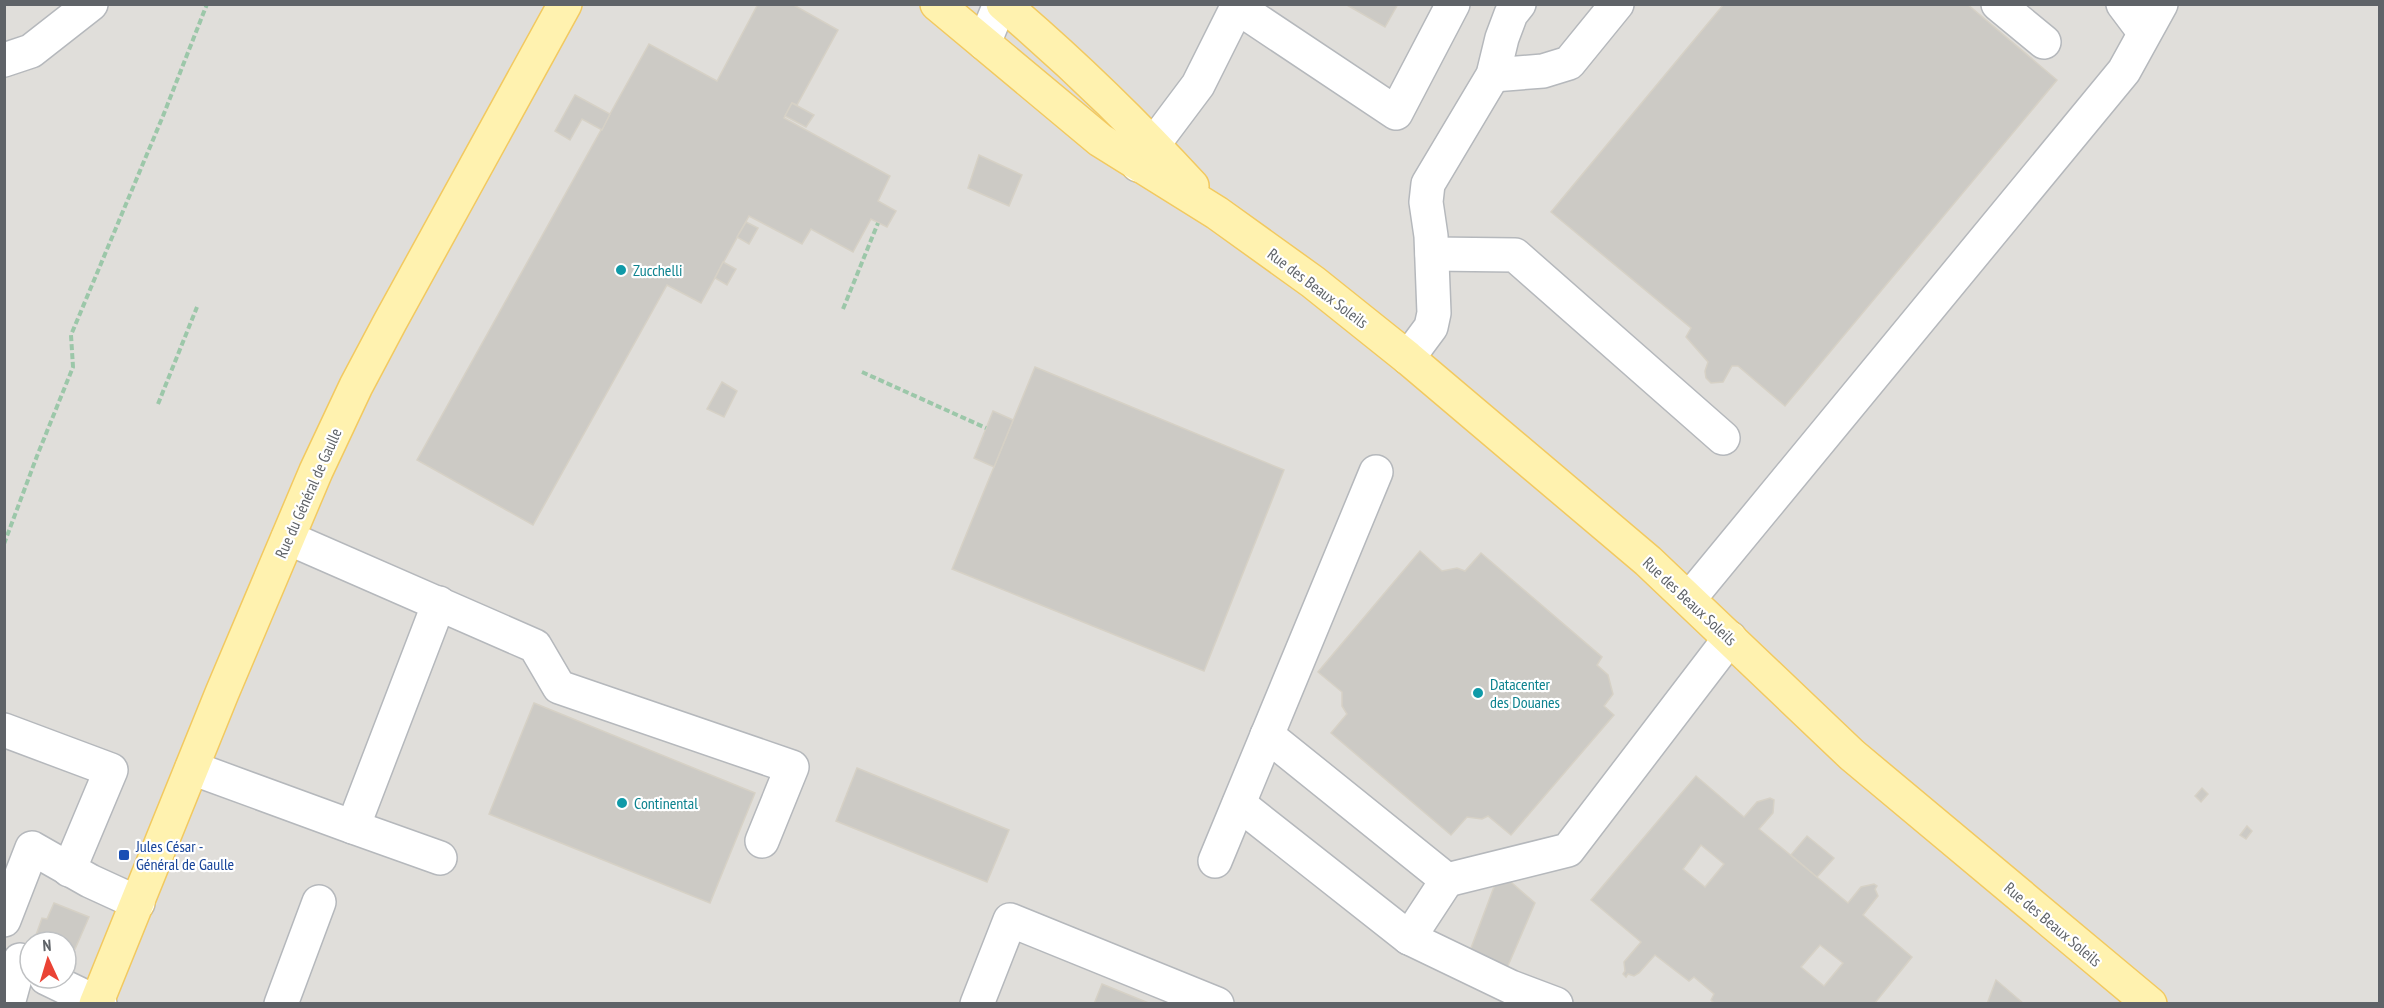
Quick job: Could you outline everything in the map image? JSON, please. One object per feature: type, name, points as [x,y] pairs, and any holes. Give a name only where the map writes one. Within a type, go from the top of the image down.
[{"type":"main road","name":"Rue du Général de Gaulle","points":[[98,1003],[192,768],[316,471],[361,377],[565,4]]},
{"type":"main road","name":"Rue des Beaux Soleils","points":[[937,4],[1100,140],[1145,154]]},
{"type":"main road","name":"Rue des Beaux Soleils","points":[[1002,4],[1077,69],[1145,154],[1217,213],[1313,282],[1599,517],[1689,599],[1823,730],[2150,1004]]},
{"type":"lane","points":[[4,60],[31,51],[90,4]]},
{"type":"lane","points":[[984,43],[1002,4]]},
{"type":"lane","points":[[1145,154],[1198,85],[1235,6],[1396,113],[1453,4]]},
{"type":"lane","points":[[1408,358],[1431,327],[1434,313],[1432,254],[1426,202],[1428,184],[1493,75],[1502,38],[1511,14],[1519,4]]},
{"type":"lane","points":[[1493,75],[1543,71],[1569,63],[1617,4]]},
{"type":"lane","points":[[1998,4],[2044,42]]},
{"type":"lane","points":[[2123,4],[2144,32]]},
{"type":"lane","points":[[1689,599],[2124,71],[2161,4]]},
{"type":"lane","points":[[1432,254],[1515,255],[1724,438]]},
{"type":"lane","points":[[1215,861],[1376,472]]},
{"type":"lane","points":[[288,538],[535,646],[559,687],[792,767],[762,841]]},
{"type":"lane","points":[[353,827],[440,603]]},
{"type":"lane","points":[[1409,938],[1447,880],[1568,850],[1730,638]]},
{"type":"lane","points":[[4,730],[111,770],[69,870]]},
{"type":"lane","points":[[1267,735],[1447,880]]},
{"type":"lane","points":[[192,768],[440,858]]},
{"type":"lane","points":[[1239,804],[1409,938],[1511,987],[1556,1004]]},
{"type":"lane","points":[[4,920],[32,849],[69,870],[138,903]]},
{"type":"lane","points":[[281,1004],[319,902]]},
{"type":"lane","points":[[977,1004],[1010,920],[1217,1004]]},
{"type":"lane","points":[[8,1004],[18,980]]},
{"type":"lane","points":[[74,990],[98,1003]]},
{"type":"path","points":[[4,544],[73,367],[70,335],[163,116],[207,4]]},
{"type":"path","points":[[843,309],[878,223]]},
{"type":"path","points":[[158,404],[197,307]]},
{"type":"path","points":[[862,372],[986,428]]},
{"type":"shaded area","points":[[5,5],[2379,5],[2379,1003],[5,1004]]},
{"type":"building","name":"Zucchelli","points":[[758,4],[792,4],[838,30],[797,105],[792,103],[784,118],[890,176],[878,201],[896,211],[887,227],[871,219],[853,252],[811,229],[802,244],[749,216],[701,303],[667,285],[533,525],[417,460],[649,44],[717,81]]},
{"type":"building","points":[[1345,4],[1398,4],[1385,27]]},
{"type":"building","points":[[1724,4],[1967,4],[2057,80],[1785,406],[1738,366],[1732,366],[1723,382],[1711,383],[1706,378],[1705,371],[1708,362],[1686,337],[1691,328],[1551,212]]},
{"type":"building","points":[[575,95],[610,114],[602,130],[582,119],[570,140],[555,131]]},
{"type":"building","points":[[792,103],[814,115],[806,127],[785,116]]},
{"type":"building","points":[[979,155],[1022,175],[1009,206],[968,188]]},
{"type":"building","points":[[746,222],[758,228],[749,244],[737,237]]},
{"type":"building","points":[[723,262],[736,269],[727,285],[715,278]]},
{"type":"building","points":[[1035,367],[1284,470],[1204,671],[952,569]]},
{"type":"building","points":[[722,382],[737,391],[724,417],[707,409]]},
{"type":"building","points":[[993,411],[1013,420],[994,467],[974,458]]},
{"type":"building","name":"Datacenter des Douanes","points":[[1420,551],[1442,571],[1457,568],[1465,571],[1481,553],[1602,657],[1597,665],[1608,675],[1613,694],[1604,706],[1614,715],[1511,835],[1488,816],[1482,819],[1467,817],[1451,835],[1331,733],[1347,714],[1342,706],[1342,692],[1318,672]]},
{"type":"building","name":"Continental","points":[[534,703],[755,793],[710,903],[489,814]]},
{"type":"building","points":[[857,768],[1009,830],[987,882],[836,821]]},
{"type":"building","points":[[1696,776],[1744,817],[1757,802],[1770,798],[1774,800],[1773,813],[1759,829],[1848,903],[1861,887],[1874,884],[1877,886],[1875,889],[1878,896],[1863,915],[1912,957],[1874,1004],[1715,1004],[1711,1000],[1714,994],[1694,977],[1689,981],[1655,955],[1639,973],[1634,976],[1628,974],[1626,977],[1623,974],[1624,962],[1641,942],[1591,900]],"holes":[[[1701,845],[1724,864],[1705,887],[1683,869]],[[1820,945],[1843,963],[1824,986],[1801,967]]]},
{"type":"building","points":[[2202,788],[2208,794],[2201,802],[2195,796]]},
{"type":"building","points":[[2247,826],[2252,831],[2246,839],[2240,835]]},
{"type":"building","points":[[1807,836],[1834,858],[1817,877],[1791,855]]},
{"type":"building","points":[[1504,876],[1535,903],[1507,968],[1474,954],[1471,948],[1494,887]]},
{"type":"building","points":[[54,903],[89,917],[78,942],[78,930],[38,930],[42,918],[47,919]]},
{"type":"building","points":[[1996,980],[2024,1004],[1987,1004]]},
{"type":"building","points":[[1102,984],[1151,1004],[1094,1004]]},
{"type":"place","name":"Zucchelli","points":[[621,270]]},
{"type":"place","name":"Datacenter des Douanes","points":[[1478,693]]},
{"type":"place","name":"Continental","points":[[622,803]]},
{"type":"place","name":"Jules César - Général de Gaulle","points":[[124,855]]}]
